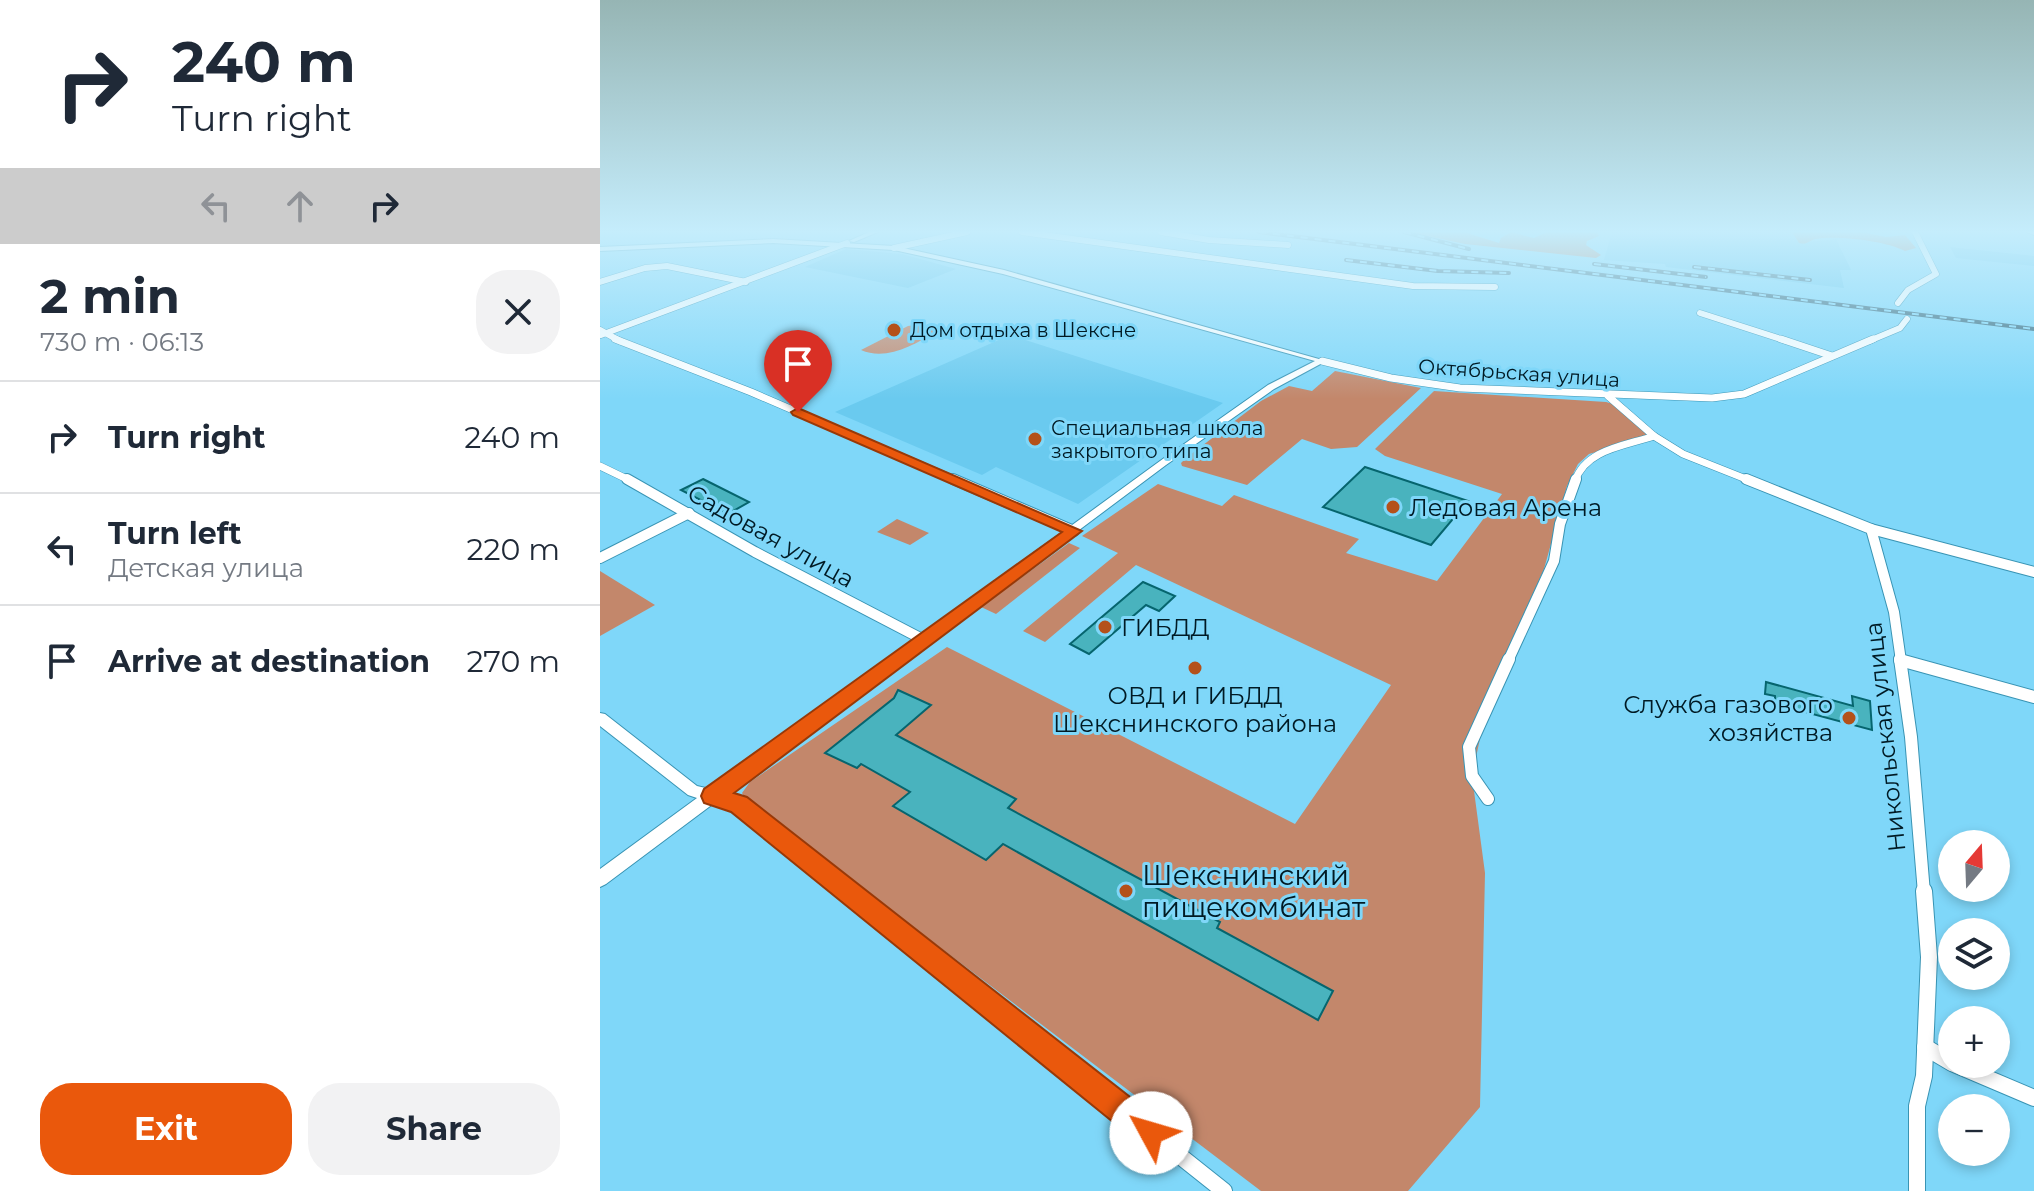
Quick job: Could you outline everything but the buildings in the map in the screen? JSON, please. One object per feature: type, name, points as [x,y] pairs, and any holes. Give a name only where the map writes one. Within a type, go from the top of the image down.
[{"type":"street","points":[[602,333],[730,288]]},
{"type":"street","name":"Октябрьская улица","points":[[1060,288],[1322,361],[1430,385],[1686,399],[1735,396],[1762,387],[1900,328],[1907,319]]},
{"type":"street","points":[[1898,303],[1912,288]]},
{"type":"street","points":[[1700,313],[1832,356]]},
{"type":"street","points":[[602,333],[1074,531]]},
{"type":"street","points":[[600,879],[1271,387],[1322,361]]},
{"type":"street","points":[[1608,396],[1654,436],[1683,454],[1871,529],[2034,572]]},
{"type":"street","points":[[1488,799],[1472,776],[1469,747],[1554,561],[1560,524],[1580,466],[1591,457],[1654,436]]},
{"type":"street","name":"Садовая улица","points":[[600,466],[781,566],[924,640]]},
{"type":"street","points":[[600,558],[689,513]]},
{"type":"street","name":"Никольская улица","points":[[1871,529],[1894,612],[1911,737],[1929,957],[1924,1076],[1917,1106],[1917,1191]]},
{"type":"street","points":[[1900,660],[2034,697]]},
{"type":"street","points":[[600,718],[693,791],[738,804],[1224,1191]]},
{"type":"street","points":[[1925,1047],[1938,1054]]},
{"type":"street","points":[[1988,1078],[2034,1098]]},
{"type":"shaded area","points":[[923,324],[936,332],[890,353],[861,350],[908,326]]},
{"type":"shaded area","name":"Специальная школа закрытого типа","points":[[1010,335],[1223,403],[1078,504],[996,467],[982,475],[835,412]]},
{"type":"shaded area","points":[[1335,371],[1421,388],[1357,447],[1331,449],[1302,439],[1247,485],[1182,466],[1186,458],[1261,401],[1289,386],[1312,391]]},
{"type":"shaded area","points":[[1434,391],[1606,402],[1613,404],[1650,437],[1589,454],[1578,464],[1567,486],[1544,569],[1490,692],[1472,776],[1485,873],[1480,1107],[1408,1191],[1261,1191],[747,801],[742,793],[750,782],[947,647],[1295,824],[1391,685],[1136,565],[1045,642],[1023,631],[1118,553],[1082,536],[1158,484],[1222,506],[1234,495],[1359,539],[1346,553],[1437,581],[1502,494],[1385,456],[1375,449]]},
{"type":"shaded area","points":[[897,519],[929,533],[910,545],[877,532]]},
{"type":"shaded area","points":[[1069,543],[1080,548],[996,614],[981,607]]},
{"type":"shaded area","points":[[600,571],[655,605],[600,636]]},
{"type":"railway","points":[[1703,288],[2034,329]]},
{"type":"place","name":"Дом отдыха в Шекснe","points":[[894,330]]},
{"type":"place","name":"Специальная школа закрытого типа","points":[[1035,439]]},
{"type":"place","name":"Ледовая Арена","points":[[1393,507]]},
{"type":"place","name":"ГИБДД","points":[[1105,627]]},
{"type":"place","name":"ОВД и ГИБДД Шекснинского района","points":[[1195,668]]},
{"type":"place","name":"Служба газового хозяйства","points":[[1849,718]]},
{"type":"place","name":"Шекснинский пищекомбинат","points":[[1126,891]]},
{"type":"route","points":[[798,412],[1074,531],[712,796],[738,804],[1151,1133]]}]
